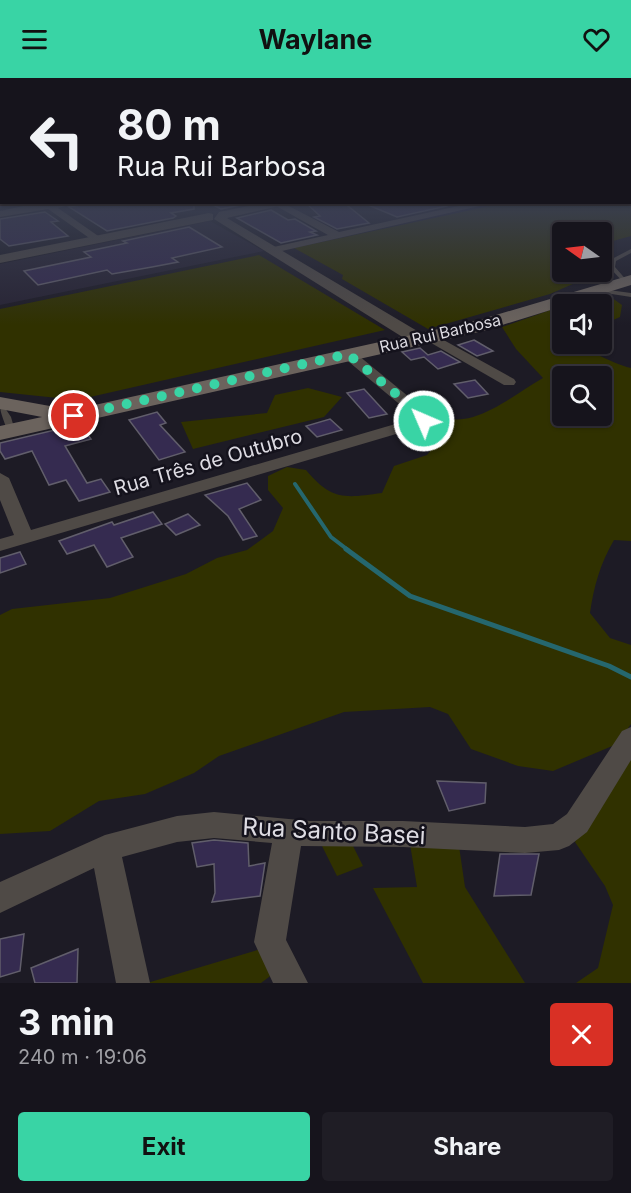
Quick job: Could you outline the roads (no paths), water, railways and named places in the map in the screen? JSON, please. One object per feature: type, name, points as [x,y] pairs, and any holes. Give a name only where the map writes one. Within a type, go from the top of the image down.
[{"type":"main road","name":"Rua Rui Barbosa","points":[[6,432],[483,325],[596,290],[629,286]]},
{"type":"main road","points":[[0,405],[74,416]]},
{"type":"street","points":[[0,259],[98,240]]},
{"type":"street","points":[[257,240],[425,338],[509,382]]},
{"type":"street","points":[[273,250],[318,240]]},
{"type":"street","name":"Rua Três de Outubro","points":[[0,545],[421,423],[425,418],[348,354]]},
{"type":"street","points":[[0,478],[25,538]]},
{"type":"street","name":"Rua Santo Basei","points":[[0,898],[105,848],[177,830],[214,825],[289,831],[525,840],[559,837],[577,823],[631,738]]},
{"type":"street","points":[[289,831],[270,942],[291,983]]},
{"type":"street","points":[[105,848],[134,983]]},
{"type":"lane","points":[[629,286],[612,267],[613,260],[631,251]]},
{"type":"lane","points":[[0,405],[8,417],[6,432]]},
{"type":"waterway","points":[[295,484],[331,537],[348,550]]},
{"type":"waterway","points":[[346,549],[410,596],[609,666],[631,677]]}]
